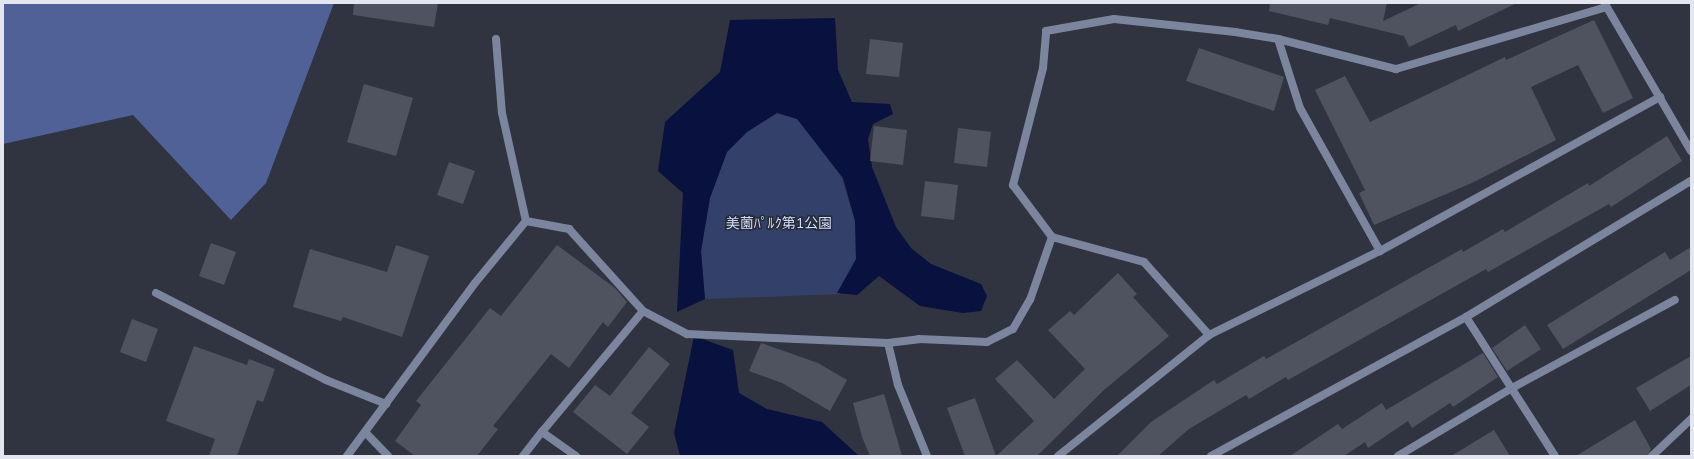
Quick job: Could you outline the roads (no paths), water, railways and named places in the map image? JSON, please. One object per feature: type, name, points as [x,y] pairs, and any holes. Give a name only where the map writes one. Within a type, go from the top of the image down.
[{"type":"street","points":[[1209,335],[1144,262],[1052,237],[1013,185],[1043,68],[1046,31],[1114,19],[1278,39],[1396,69],[1605,5],[1691,151]]},
{"type":"street","points":[[496,39],[502,113],[526,221]]},
{"type":"street","points":[[1278,39],[1300,108],[1380,251]]},
{"type":"street","points":[[1058,456],[1209,335],[1380,251],[1660,97]]},
{"type":"street","points":[[1211,456],[1466,317],[1691,181]]},
{"type":"street","points":[[526,221],[569,229],[643,311],[687,334],[888,343],[919,339],[987,342],[1014,329],[1030,300],[1052,237]]},
{"type":"street","points":[[347,456],[475,283],[526,221]]},
{"type":"street","points":[[156,293],[326,380],[386,404]]},
{"type":"street","points":[[1398,456],[1512,388],[1674,300]]},
{"type":"street","points":[[523,456],[643,311]]},
{"type":"street","points":[[1466,317],[1555,456]]},
{"type":"street","points":[[888,343],[898,385],[927,456]]},
{"type":"street","points":[[1652,456],[1691,419]]},
{"type":"street","points":[[365,432],[388,456]]},
{"type":"street","points":[[542,432],[576,456]]},
{"type":"park label","name":"美薗ﾊﾟﾙｸ第1公園","points":[[779,223]]}]
